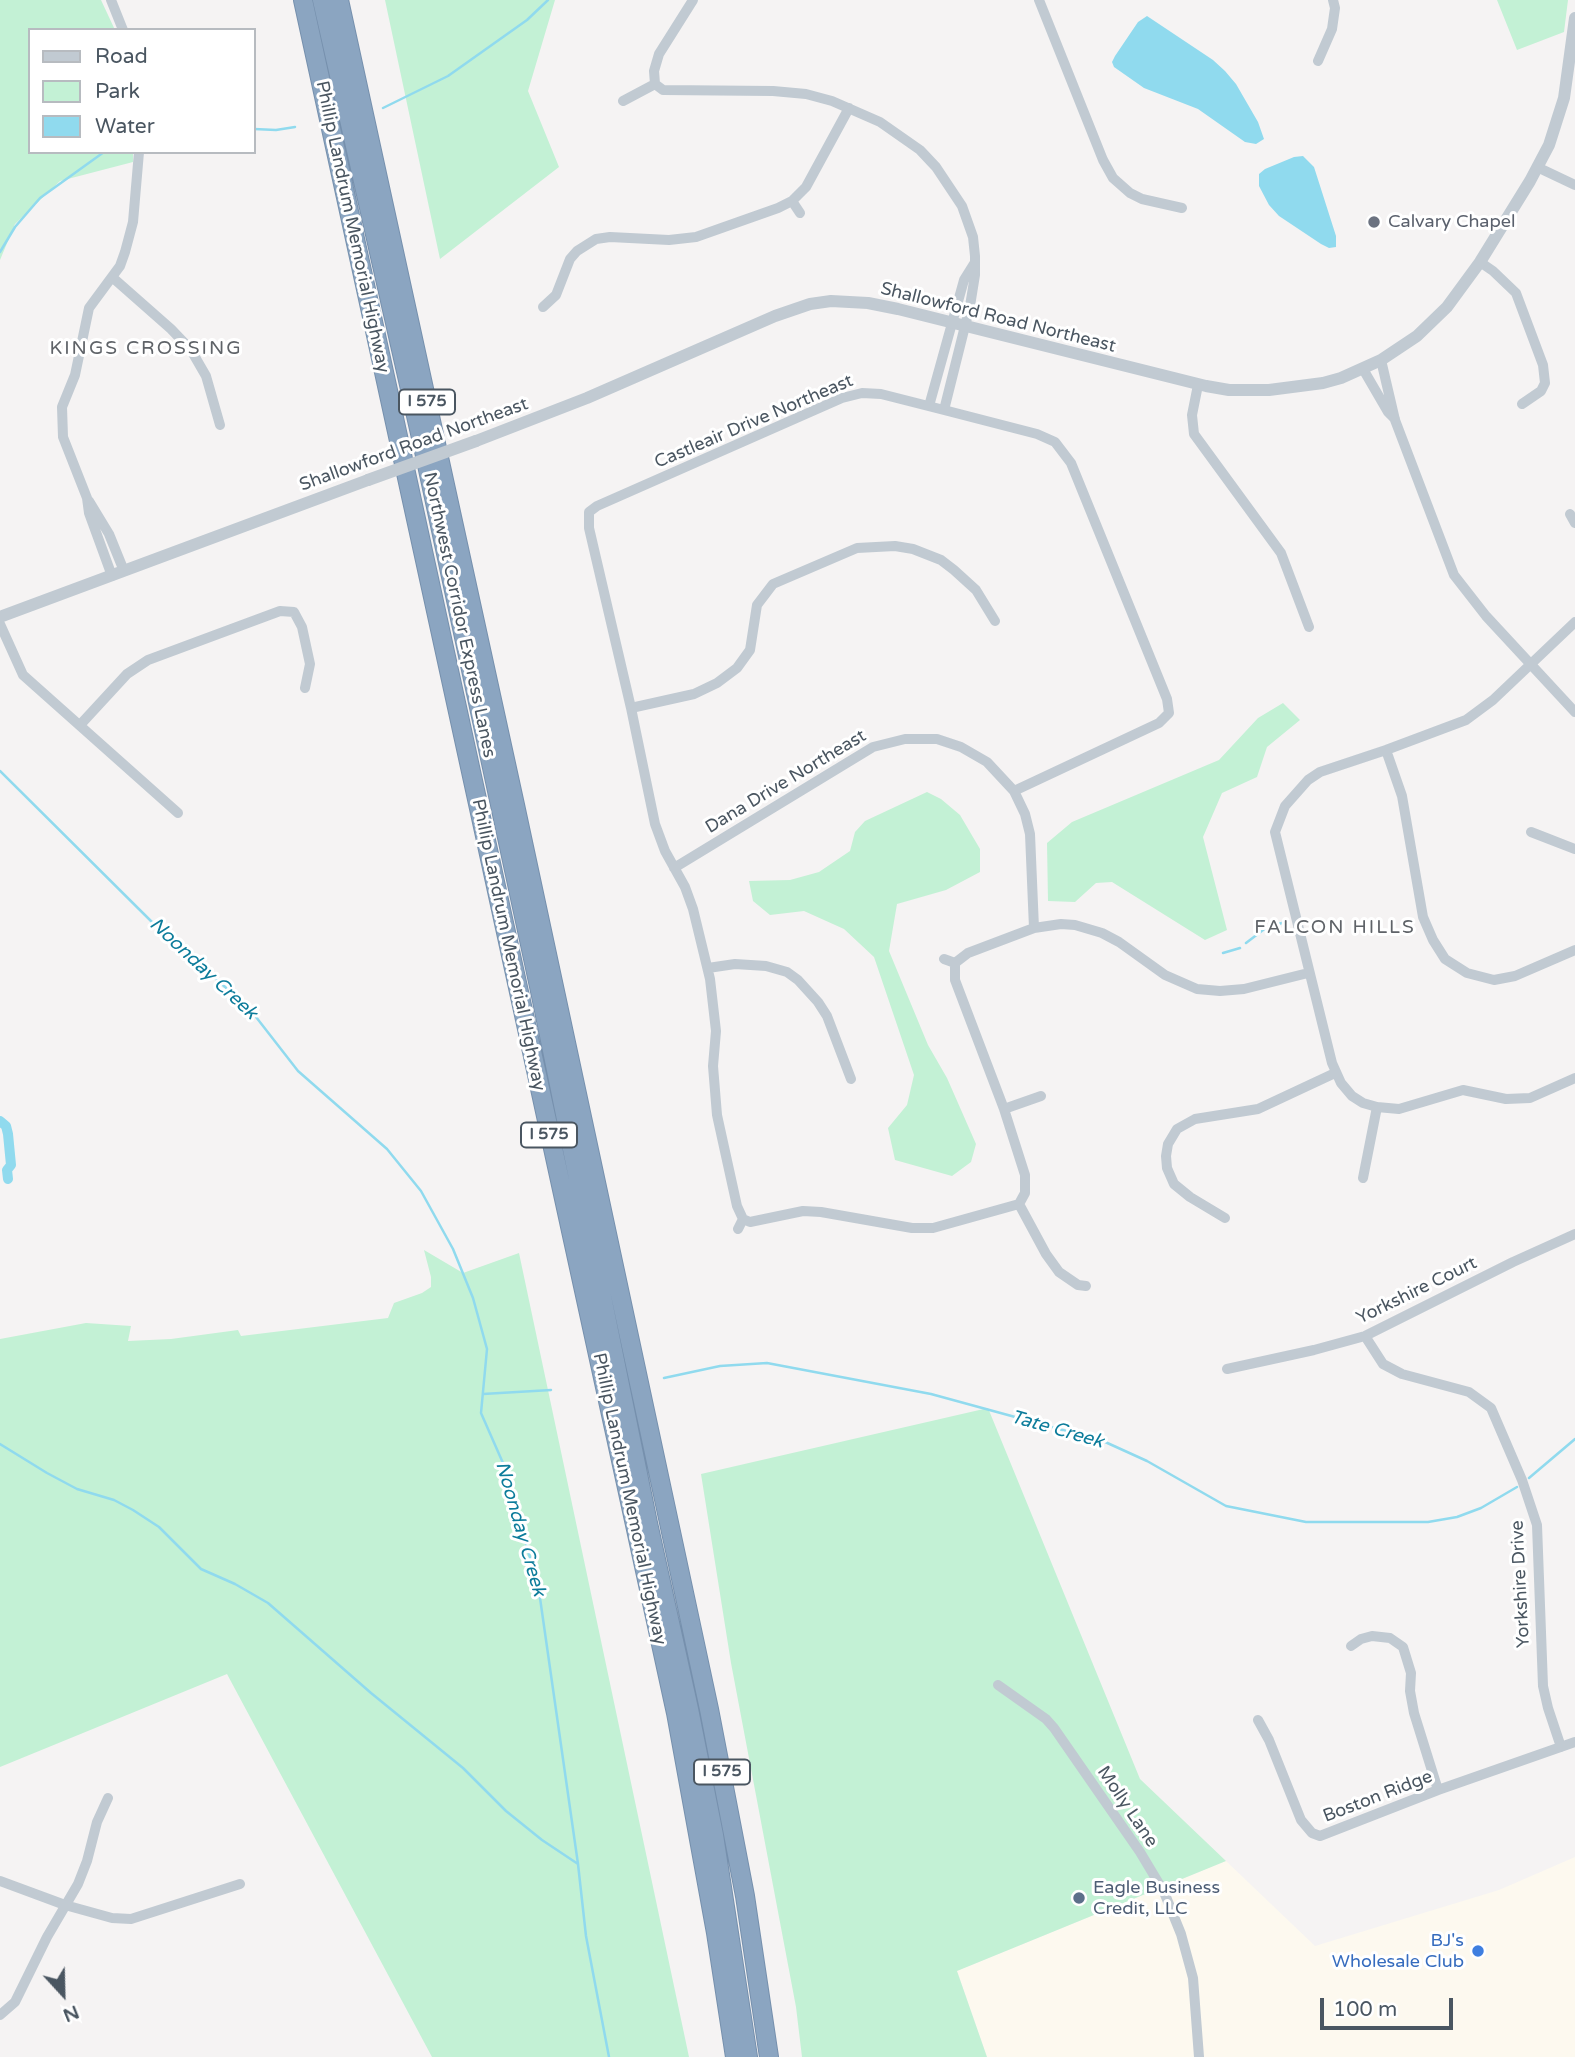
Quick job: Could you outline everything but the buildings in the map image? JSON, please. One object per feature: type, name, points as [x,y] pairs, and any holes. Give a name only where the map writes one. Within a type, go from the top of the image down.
[{"type":"highway","name":"Phillip Landrum Memorial Highway","points":[[303,0],[676,1713],[715,1922],[734,2057]]},
{"type":"highway","name":"Northwest Corridor Express Lanes","points":[[322,0],[430,477],[540,990],[648,1523],[689,1709],[717,1848],[748,2057]]},
{"type":"highway","name":"Phillip Landrum Memorial Highway","points":[[339,0],[707,1696],[745,1896],[769,2057]]},
{"type":"highway","points":[[335,61],[376,279],[424,501],[465,744]]},
{"type":"street","points":[[111,0],[122,28]]},
{"type":"street","points":[[693,0],[659,54],[654,71],[655,84],[663,90],[792,92],[820,97],[898,132],[936,167],[958,198],[973,237],[974,283],[944,410]]},
{"type":"street","points":[[1039,0],[1103,160],[1113,178],[1130,193],[1142,199],[1182,208]]},
{"type":"street","points":[[1318,61],[1332,29],[1334,0]]},
{"type":"street","name":"Shallowford Road Northeast","points":[[0,617],[562,408],[775,316],[810,304],[831,301],[868,303],[1198,385],[1242,390],[1284,389],[1324,383],[1363,369],[1381,360],[1433,321],[1460,291],[1538,167],[1549,145],[1564,98],[1575,18]]},
{"type":"street","points":[[623,101],[655,84]]},
{"type":"street","points":[[543,307],[556,295],[570,259],[596,239],[610,237],[669,240],[695,237],[792,201],[806,187],[849,108]]},
{"type":"street","points":[[118,573],[109,534],[87,498],[63,437],[62,407],[75,375],[89,308],[120,266],[130,237],[139,154]]},
{"type":"street","points":[[1538,167],[1575,185]]},
{"type":"street","points":[[792,201],[800,213]]},
{"type":"street","points":[[1480,262],[1516,293],[1543,365],[1545,383],[1541,391],[1522,404]]},
{"type":"street","points":[[929,406],[964,280],[975,264]]},
{"type":"street","points":[[112,277],[171,328],[191,350],[206,376],[220,425]]},
{"type":"street","points":[[1381,360],[1395,420],[1454,575],[1471,600],[1575,712]]},
{"type":"street","points":[[1363,369],[1395,420]]},
{"type":"street","points":[[1198,385],[1192,423],[1196,439],[1278,548],[1309,627]]},
{"type":"street","name":"Castleair Drive Northeast","points":[[1014,791],[1172,716],[1065,453],[1048,438],[881,394],[853,394],[585,509],[655,824],[665,851],[685,887],[708,968],[716,1031],[714,1089],[717,1115],[741,1224],[803,1212],[821,1212],[912,1228],[933,1228],[1019,1204]]},
{"type":"street","points":[[631,708],[694,694],[717,683],[737,667],[750,650],[757,605],[772,584],[858,548],[895,546],[913,549],[941,560],[976,590],[995,621]]},
{"type":"street","points":[[80,725],[127,674],[148,660],[296,607],[310,664],[305,688]]},
{"type":"street","points":[[1575,621],[1473,715],[1453,726],[1320,772],[1295,793],[1279,816],[1275,832],[1308,974],[1335,1073],[1352,1096],[1377,1107],[1399,1109],[1451,1091],[1463,1090],[1506,1098],[1530,1098],[1575,1078]]},
{"type":"street","points":[[0,624],[23,674],[178,813]]},
{"type":"street","name":"Dana Drive Northeast","points":[[674,868],[873,747],[890,741],[937,739],[961,747],[987,762],[1014,791],[1025,814],[1030,834],[1034,928]]},
{"type":"street","points":[[1386,750],[1402,796],[1423,917],[1445,959],[1467,973],[1494,980],[1515,976],[1575,950]]},
{"type":"street","points":[[1531,832],[1575,849]]},
{"type":"street","points":[[955,963],[968,953],[1034,928],[1061,924],[1091,928],[1119,942],[1164,975],[1197,989],[1244,989],[1308,974]]},
{"type":"street","points":[[944,959],[955,963]]},
{"type":"street","points":[[955,963],[955,980],[1004,1109],[1026,1181],[1025,1193],[1019,1204],[1059,1272],[1078,1285],[1086,1286]]},
{"type":"street","points":[[708,968],[735,964],[766,966],[787,972],[798,980],[818,1002],[827,1017],[851,1079]]},
{"type":"street","points":[[1225,1218],[1174,1184],[1167,1168],[1166,1156],[1168,1144],[1177,1129],[1195,1119],[1258,1109],[1335,1073]]},
{"type":"street","points":[[1004,1109],[1041,1096]]},
{"type":"street","points":[[1363,1178],[1377,1107]]},
{"type":"street","name":"Yorkshire Court","points":[[1227,1369],[1365,1336],[1575,1234]]},
{"type":"street","name":"Yorkshire Drive","points":[[1365,1336],[1383,1364],[1402,1374],[1469,1392],[1491,1408],[1522,1480],[1537,1525],[1543,1686],[1561,1747]]},
{"type":"street","points":[[1351,1646],[1372,1636],[1390,1638],[1403,1647],[1411,1673],[1410,1691],[1414,1713],[1438,1790]]},
{"type":"street","name":"Molly Lane","points":[[998,1685],[1046,1719],[1054,1728],[1140,1852],[1164,1892],[1181,1934],[1193,1978],[1199,2057]]},
{"type":"street","name":"Boston Ridge","points":[[1258,1720],[1269,1740],[1301,1820],[1312,1833],[1320,1836],[1438,1790],[1575,1742]]},
{"type":"street","points":[[0,2015],[15,2003],[23,1983],[78,1884],[97,1822],[108,1798]]},
{"type":"street","points":[[0,1881],[65,1905],[112,1918],[131,1919],[240,1884]]},
{"type":"shaded area","points":[[1575,1857],[1575,2057],[987,2057],[957,1971],[1226,1861],[1315,1946],[1499,1890]]},
{"type":"green space","points":[[0,0],[101,0],[114,28],[28,28],[28,154],[133,154],[133,162],[60,181],[15,224],[0,260]]},
{"type":"green space","points":[[385,0],[555,0],[528,91],[559,167],[440,259]]},
{"type":"green space","points":[[1497,0],[1568,0],[1564,32],[1517,50]]},
{"type":"green space","points":[[1283,703],[1300,720],[1267,747],[1257,777],[1222,793],[1203,837],[1227,930],[1205,940],[1112,882],[1096,883],[1075,902],[1048,901],[1047,843],[1072,822],[1219,760],[1258,718]]},
{"type":"green space","points":[[927,792],[941,799],[960,815],[980,849],[980,872],[946,890],[897,904],[889,951],[928,1045],[947,1078],[976,1144],[971,1162],[952,1176],[895,1160],[888,1128],[907,1105],[914,1075],[874,957],[844,929],[804,911],[770,915],[753,901],[749,881],[790,880],[819,872],[850,851],[855,832],[865,821]]},
{"type":"green space","points":[[424,1250],[463,1273],[519,1253],[689,2057],[432,2057],[227,1674],[0,1767],[0,1339],[86,1323],[131,1326],[128,1341],[171,1339],[238,1330],[241,1336],[388,1318],[394,1303],[431,1287]]},
{"type":"green space","points":[[988,1408],[1140,1779],[1226,1861],[957,1971],[987,2057],[802,2057],[796,2007],[731,1663],[701,1474]]},
{"type":"water","points":[[1147,16],[1225,71],[1236,84],[1258,122],[1264,139],[1256,144],[1245,142],[1198,109],[1144,88],[1114,67],[1112,62],[1115,56],[1138,22]]},
{"type":"water","points":[[1303,156],[1314,167],[1336,236],[1336,247],[1329,248],[1321,244],[1279,216],[1269,205],[1259,186],[1259,174],[1265,169]]},
{"type":"waterway","points":[[383,108],[448,76],[527,20],[548,0]]},
{"type":"waterway","points":[[256,129],[295,127]]},
{"type":"waterway","points":[[0,252],[15,227],[40,198],[101,154]]},
{"type":"waterway","name":"Noonday Creek","points":[[0,771],[159,929],[249,1008],[298,1071],[387,1149],[421,1191],[453,1249],[473,1298],[487,1349],[481,1413],[510,1479],[538,1584],[586,1936],[609,2057]]},
{"type":"waterway","points":[[1246,943],[1267,927],[1282,923]]},
{"type":"waterway","points":[[1223,953],[1240,948]]},
{"type":"waterway","points":[[0,1121],[6,1126],[8,1134],[11,1165],[7,1170],[8,1179]]},
{"type":"waterway","name":"Tate Creek","points":[[664,1378],[720,1366],[767,1363],[931,1394],[1103,1441],[1147,1461],[1226,1506],[1306,1522],[1428,1522],[1457,1517],[1481,1508],[1517,1487]]},
{"type":"waterway","name":"Tate Creek","points":[[483,1394],[551,1390]]},
{"type":"waterway","name":"Tate Creek","points":[[1529,1478],[1575,1439]]},
{"type":"waterway","points":[[0,1444],[77,1489],[114,1500],[133,1510],[159,1527],[201,1569],[268,1603],[371,1693],[463,1768],[506,1811],[578,1864]]},
{"type":"place","name":"Calvary Chapel","points":[[1374,222]]},
{"type":"place","name":"Eagle Business Credit, LLC","points":[[1079,1898]]},
{"type":"place","name":"BJ's Wholesale Club","points":[[1478,1951]]},
{"type":"district","name":"KINGS CROSSING","points":[[146,349]]},
{"type":"district","name":"FALCON HILLS","points":[[1335,928]]}]
